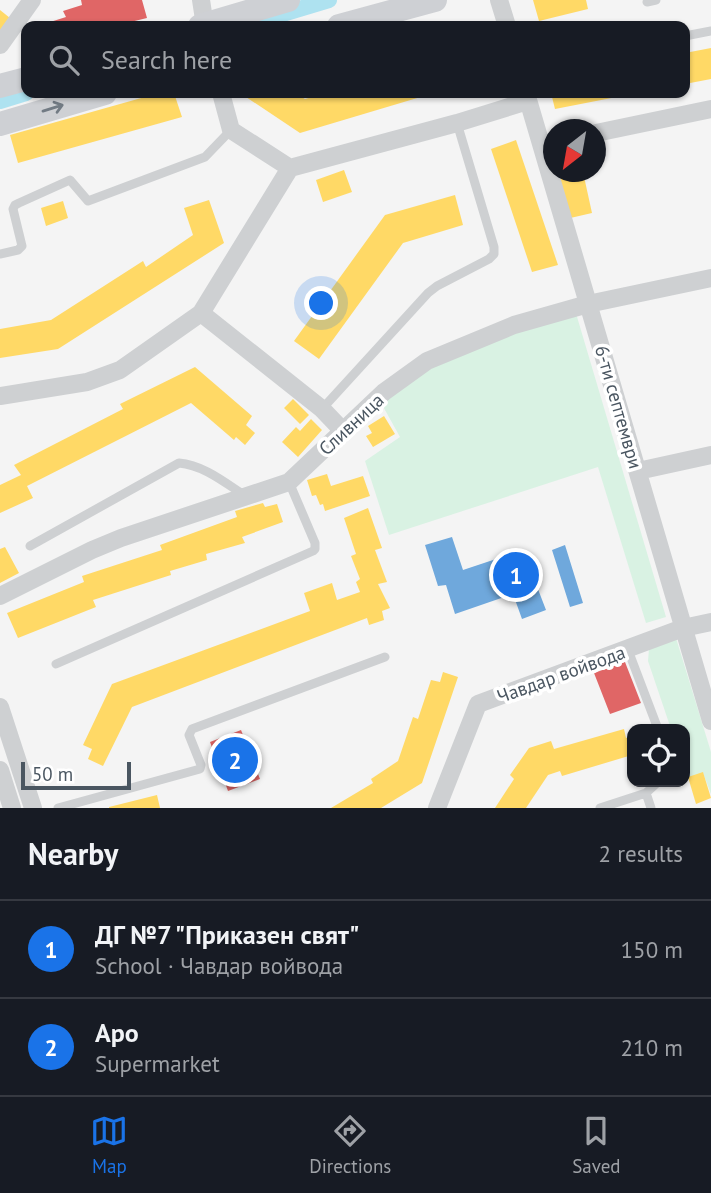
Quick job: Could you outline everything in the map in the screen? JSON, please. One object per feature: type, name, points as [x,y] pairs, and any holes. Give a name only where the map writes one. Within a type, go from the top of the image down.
[{"type":"main road","points":[[219,21],[288,0]]},
{"type":"main road","points":[[357,21],[435,0]]},
{"type":"main road","points":[[0,86],[21,80]]},
{"type":"main road","points":[[0,124],[88,98]]},
{"type":"street","points":[[0,45],[32,0]]},
{"type":"street","points":[[201,0],[203,21]]},
{"type":"street","points":[[499,0],[505,21]]},
{"type":"street","points":[[222,98],[232,130],[290,168]]},
{"type":"street","points":[[0,396],[87,382],[120,370],[201,313],[290,168],[457,123],[524,98]]},
{"type":"street","name":"6-ти септември","points":[[527,98],[543,134]]},
{"type":"street","points":[[606,131],[711,109]]},
{"type":"street","name":"6-ти септември","points":[[557,182],[588,304],[711,721]]},
{"type":"street","name":"Сливница","points":[[0,596],[121,538],[289,482],[384,393],[427,361],[513,325],[588,304],[711,278]]},
{"type":"street","points":[[201,313],[322,410],[343,431]]},
{"type":"street","points":[[638,471],[711,455]]},
{"type":"street","name":"Чавдар войвода","points":[[437,808],[478,704],[683,628],[711,622]]},
{"type":"street","points":[[0,707],[33,808]]},
{"type":"street","points":[[0,769],[12,808]]},
{"type":"lane","points":[[690,35],[711,31]]},
{"type":"lane","points":[[322,410],[428,293],[494,254],[457,123]]},
{"type":"lane","points":[[0,254],[18,250],[22,246],[13,209],[15,205],[70,180],[88,201],[205,158],[232,130]]},
{"type":"lane","points":[[30,546],[179,463],[201,468],[245,496]]},
{"type":"lane","points":[[56,664],[313,551],[315,543],[289,482]]},
{"type":"lane","points":[[628,650],[656,724]]},
{"type":"lane","points":[[58,808],[200,769],[201,765],[189,735],[192,729],[385,657]]},
{"type":"lane","points":[[600,808],[646,793],[653,787]]},
{"type":"lane","points":[[646,793],[651,808]]},
{"type":"green space","points":[[575,310],[666,617],[646,623],[598,467],[389,535],[365,461],[400,437],[380,401],[424,364]]},
{"type":"green space","points":[[676,638],[711,752],[711,794],[703,773],[690,776],[690,724],[669,724],[648,661],[649,649]]},
{"type":"building: Homes","points":[[533,0],[586,0],[588,9],[539,21]]},
{"type":"building: Homes","points":[[0,10],[10,18],[0,32]]},
{"type":"building: Homes","points":[[711,48],[711,79],[690,83],[690,52]]},
{"type":"building: Homes","points":[[141,98],[176,98],[182,117],[18,163],[10,135]]},
{"type":"building: Homes","points":[[248,98],[417,98],[300,133]]},
{"type":"building: Homes","points":[[552,98],[611,98],[555,109]]},
{"type":"building: Homes","points":[[516,140],[558,265],[532,272],[491,149]]},
{"type":"building: Homes","points":[[344,170],[352,192],[323,202],[316,180]]},
{"type":"building: Homes","points":[[558,182],[585,182],[592,213],[566,219]]},
{"type":"building: Homes","points":[[455,195],[463,225],[403,243],[319,359],[294,341],[385,215]]},
{"type":"building: Homes","points":[[209,200],[224,243],[58,349],[0,358],[0,329],[51,320],[143,261],[146,267],[193,235],[184,208]]},
{"type":"building: Homes","points":[[63,201],[68,218],[46,226],[41,208]]},
{"type":"building: Homes","points":[[195,367],[252,416],[246,425],[255,433],[245,445],[236,437],[234,440],[191,403],[27,486],[33,498],[0,513],[0,485],[21,475],[14,465],[123,409],[120,404]]},
{"type":"building: Homes","points":[[293,399],[309,415],[300,424],[284,408]]},
{"type":"building: Homes","points":[[384,416],[395,434],[373,447],[366,436],[372,433],[368,426]]},
{"type":"building: Homes","points":[[311,419],[322,430],[298,457],[282,442],[296,427],[300,431]]},
{"type":"building: Homes","points":[[327,474],[331,486],[363,476],[370,496],[325,511],[316,495],[312,496],[307,480]]},
{"type":"building: Homes","points":[[263,503],[265,507],[277,504],[283,522],[242,537],[245,543],[206,554],[207,560],[170,571],[171,575],[93,600],[96,607],[18,638],[7,613],[84,582],[82,576],[162,550],[160,545],[237,517],[235,511]]},
{"type":"building: Homes","points":[[368,508],[382,548],[375,550],[387,582],[378,584],[390,608],[382,611],[384,620],[369,625],[367,618],[132,707],[103,766],[88,759],[92,749],[83,745],[112,684],[310,611],[304,593],[332,583],[337,600],[360,592],[356,582],[360,579],[351,556],[356,554],[344,518]]},
{"type":"building: Homes","points":[[5,547],[19,573],[0,583],[0,549]]},
{"type":"building: Homes","points":[[443,672],[458,677],[422,783],[381,808],[331,808],[373,783],[371,779],[398,761],[413,717],[418,719],[431,680],[440,682]]},
{"type":"building: Homes","points":[[624,729],[627,738],[627,756],[562,776],[560,771],[548,775],[526,808],[495,808],[514,779],[510,775],[529,748],[551,741],[554,749]]},
{"type":"building: Homes","points":[[703,772],[711,798],[696,804],[690,776]]},
{"type":"building: Homes","points":[[157,795],[160,808],[109,808],[109,807]]},
{"type":"building: Shops","points":[[81,0],[142,0],[147,18],[135,21],[53,21],[66,17],[63,11],[82,5]]},
{"type":"building: Shops","points":[[625,662],[641,703],[610,714],[594,673]]},
{"type":"building: Shops","points":[[241,730],[260,779],[228,791],[210,742]]},
{"type":"building: Schools","points":[[452,537],[463,570],[496,559],[503,580],[531,571],[546,610],[522,619],[513,594],[455,614],[446,585],[438,586],[425,545]]},
{"type":"building: Schools","points":[[565,545],[583,603],[570,607],[552,550]]},
{"type":"waterway","points":[[260,21],[329,0]]},
{"type":"waterway","points":[[0,101],[21,95]]},
{"type":"place","name":"ДГ №7 \"Приказен свят\"","points":[[516,575]]},
{"type":"place","name":"Аро","points":[[235,760]]}]
